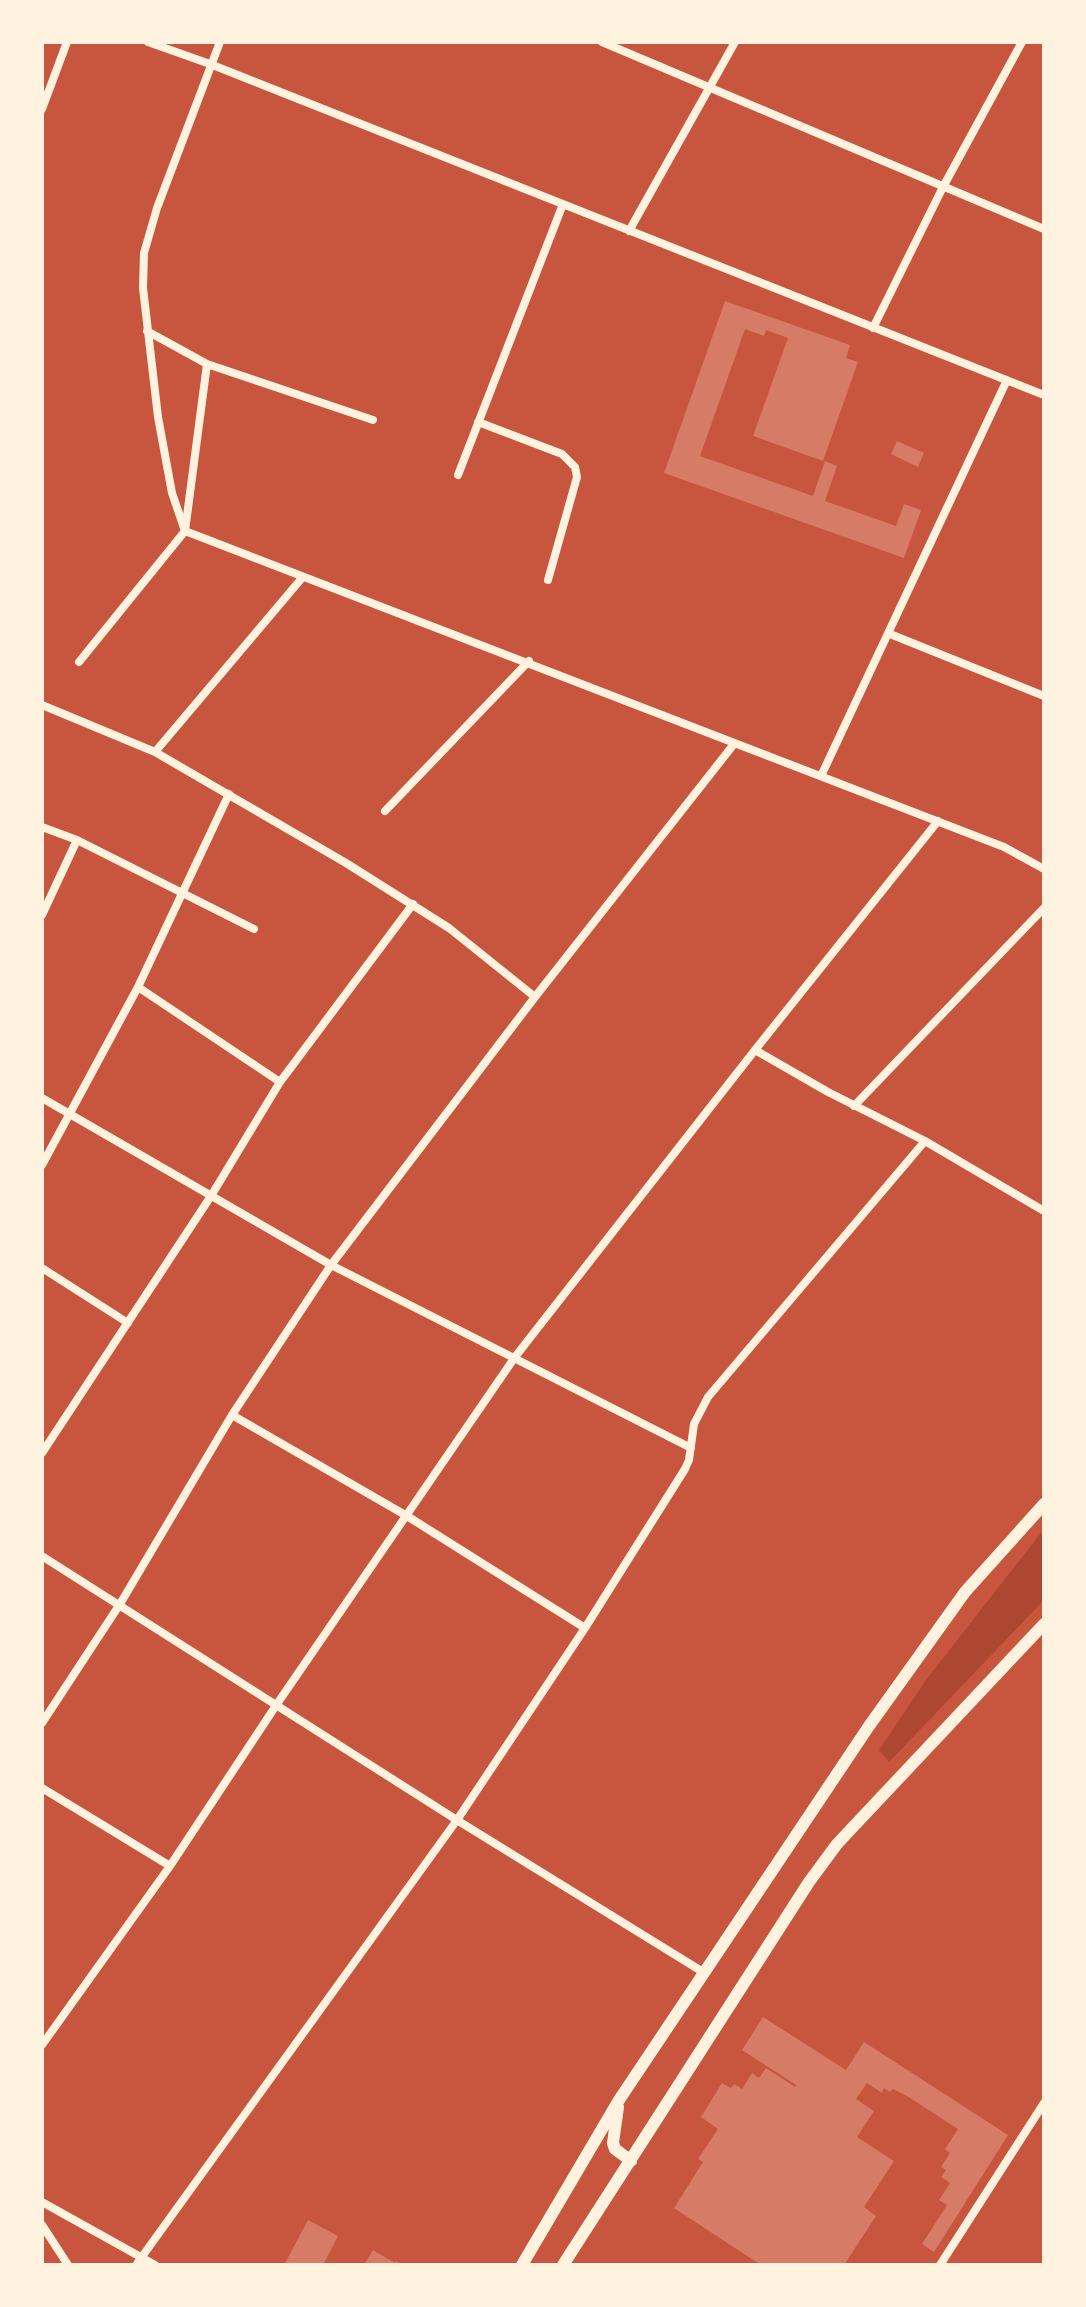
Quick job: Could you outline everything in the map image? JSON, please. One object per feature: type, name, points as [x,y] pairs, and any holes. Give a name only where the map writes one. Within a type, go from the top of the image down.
[{"type":"main road","points":[[522,2265],[619,2100],[924,1647],[965,1592],[1044,1504]]},
{"type":"main road","points":[[563,2265],[800,1895],[837,1844],[1044,1624]]},
{"type":"main road","points":[[619,2100],[613,2143],[615,2149],[631,2161]]},
{"type":"street","points":[[42,109],[67,42]]},
{"type":"street","points":[[148,42],[1044,395]]},
{"type":"street","points":[[220,42],[157,208],[144,253],[143,288],[158,417],[172,493],[185,531],[938,821],[1004,847],[1044,869]]},
{"type":"street","points":[[602,42],[1044,229]]},
{"type":"street","points":[[629,231],[735,42]]},
{"type":"street","points":[[873,328],[943,187],[1022,42]]},
{"type":"street","points":[[458,475],[563,204]]},
{"type":"street","points":[[147,331],[207,364],[373,420]]},
{"type":"street","points":[[79,662],[185,531],[207,364]]},
{"type":"street","points":[[821,776],[1007,380]]},
{"type":"street","points":[[478,422],[562,454],[575,467],[577,477],[548,580]]},
{"type":"street","points":[[155,752],[302,578]]},
{"type":"street","points":[[890,634],[1044,696]]},
{"type":"street","points":[[385,811],[529,661]]},
{"type":"street","points":[[42,705],[155,752],[229,794],[413,904],[535,997]]},
{"type":"street","points":[[42,1723],[120,1604],[232,1415],[331,1265],[535,997],[734,744]]},
{"type":"street","points":[[42,1165],[138,987],[229,794]]},
{"type":"street","points":[[42,2045],[170,1866],[515,1357],[938,821]]},
{"type":"street","points":[[42,827],[77,840],[254,929]]},
{"type":"street","points":[[42,915],[77,840]]},
{"type":"street","points":[[42,1453],[211,1196],[280,1082],[413,904]]},
{"type":"street","points":[[854,1106],[1044,908]]},
{"type":"street","points":[[138,987],[280,1082]]},
{"type":"street","points":[[755,1050],[854,1106],[925,1141],[1044,1211]]},
{"type":"street","points":[[42,1098],[331,1265],[691,1448]]},
{"type":"street","points":[[139,2261],[457,1820],[585,1628],[685,1469],[694,1424],[708,1397],[925,1141]]},
{"type":"street","points":[[42,1268],[128,1323]]},
{"type":"street","points":[[232,1415],[407,1516],[585,1628]]},
{"type":"street","points":[[42,1556],[703,1972]]},
{"type":"street","points":[[42,1788],[170,1866]]},
{"type":"street","points":[[940,2265],[1044,2103]]},
{"type":"street","points":[[42,2202],[139,2261],[155,2265]]},
{"type":"street","points":[[42,2225],[68,2265]]},
{"type":"shaded area","points":[[1044,1529],[1044,1600],[889,1762],[879,1750],[926,1680]]},
{"type":"building","points":[[725,301],[850,345],[846,358],[858,362],[823,461],[753,436],[788,338],[766,330],[764,336],[745,329],[700,456],[813,496],[825,461],[837,466],[825,501],[896,526],[904,504],[921,510],[904,558],[664,473]]},
{"type":"building","points":[[897,441],[924,453],[918,467],[891,454]]},
{"type":"building","points":[[763,2017],[846,2070],[864,2042],[1008,2135],[934,2252],[922,2244],[947,2205],[939,2200],[950,2183],[941,2177],[946,2170],[941,2167],[950,2153],[945,2149],[958,2129],[907,2096],[893,2089],[890,2092],[884,2088],[882,2093],[867,2083],[856,2099],[874,2111],[857,2137],[894,2161],[864,2207],[876,2216],[844,2265],[761,2265],[674,2208],[703,2162],[698,2159],[718,2129],[701,2117],[722,2083],[731,2088],[734,2084],[742,2089],[752,2073],[759,2078],[766,2068],[796,2085],[742,2050]]},
{"type":"building","points":[[308,2220],[338,2236],[323,2265],[284,2265]]},
{"type":"building","points":[[373,2250],[395,2263],[402,2265],[364,2265]]}]
